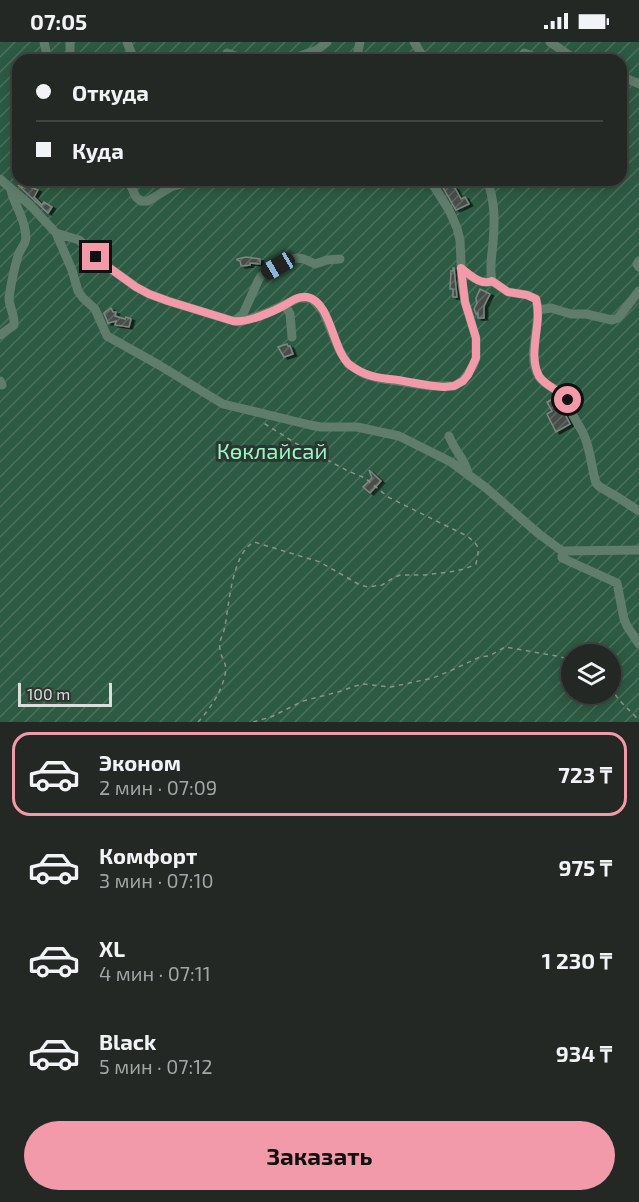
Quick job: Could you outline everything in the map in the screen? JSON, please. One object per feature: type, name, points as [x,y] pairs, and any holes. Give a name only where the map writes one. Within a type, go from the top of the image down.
[{"type":"street","points":[[306,54],[317,50],[327,42]]},
{"type":"street","points":[[550,42],[567,54]]},
{"type":"street","points":[[0,179],[36,210],[56,233],[72,270],[78,291],[95,309],[107,336],[190,385],[224,404],[310,425],[357,427],[399,435],[451,462],[561,551],[639,550]]},
{"type":"street","points":[[131,186],[136,197],[141,201],[148,201],[174,186]]},
{"type":"street","points":[[56,233],[79,240],[101,263],[149,294],[214,316],[240,322],[299,298],[309,298],[323,311],[348,364],[364,374],[430,386],[454,386],[468,375],[476,358],[477,346],[465,302],[457,228],[434,186]]},
{"type":"street","points":[[490,186],[495,212],[490,262],[492,281],[508,292],[536,299],[538,310],[534,356],[540,377],[568,400],[572,413],[584,434],[596,483],[639,511]]},
{"type":"street","points":[[0,334],[14,325],[14,313],[9,301],[19,253],[26,239],[22,215],[12,195],[12,190]]},
{"type":"street","points":[[234,321],[243,314],[261,276],[288,260],[304,259],[315,264],[340,259]]},
{"type":"street","points":[[639,261],[639,267]]},
{"type":"street","points":[[461,268],[478,281],[485,283],[492,281]]},
{"type":"street","points":[[538,310],[551,308],[571,314],[586,314],[612,320],[618,318],[639,291]]},
{"type":"street","points":[[285,305],[290,314],[292,337]]},
{"type":"street","points":[[449,436],[466,464],[469,476]]},
{"type":"street","points":[[561,551],[562,558],[617,583],[624,619],[639,644]]},
{"type":"path","points":[[198,722],[218,696],[225,678],[227,667],[219,649],[234,576],[248,545],[254,542],[320,562],[360,585],[368,587],[382,585],[400,575],[425,575],[467,568],[476,564],[480,552],[478,545],[459,531],[388,497],[365,478],[297,444],[258,420]]},
{"type":"path","points":[[253,722],[271,717],[303,700],[355,686],[364,684],[391,687],[433,678],[480,657],[489,656],[505,647],[561,657]]},
{"type":"path","points":[[621,702],[639,720]]},
{"type":"green space","name":"Көклайсай","points":[[0,42],[639,42],[639,722],[0,722]]},
{"type":"building","points":[[19,186],[38,190],[34,197],[42,205],[44,202],[52,207],[48,213]]},
{"type":"building","points":[[442,186],[453,186],[461,199],[465,197],[469,204],[456,210]]},
{"type":"building","points":[[246,257],[260,259],[260,264],[250,263],[250,265],[242,266],[237,259]]},
{"type":"building","points":[[453,268],[457,297],[453,297],[453,289],[450,289]]},
{"type":"building","points":[[480,289],[490,294],[484,306],[484,318],[478,318],[478,313],[476,314],[474,309]]},
{"type":"building","points":[[111,308],[113,312],[116,312],[115,316],[131,319],[129,327],[115,325],[116,321],[108,323],[104,313]]},
{"type":"building","points":[[287,344],[293,354],[284,357],[278,347]]},
{"type":"building","points":[[556,397],[570,424],[556,432],[547,414],[552,411],[547,402]]},
{"type":"building","points":[[369,470],[381,481],[370,493],[363,487],[372,478]]},
{"type":"route","points":[[96,257],[101,263],[149,294],[233,321],[240,322],[299,298],[309,298],[323,311],[348,364],[364,374],[377,378],[444,387],[454,386],[463,381],[476,358],[476,338],[467,313],[461,268],[478,281],[489,283],[492,281],[508,292],[536,299],[538,318],[534,356],[536,366],[545,383],[563,394],[568,400]]}]
